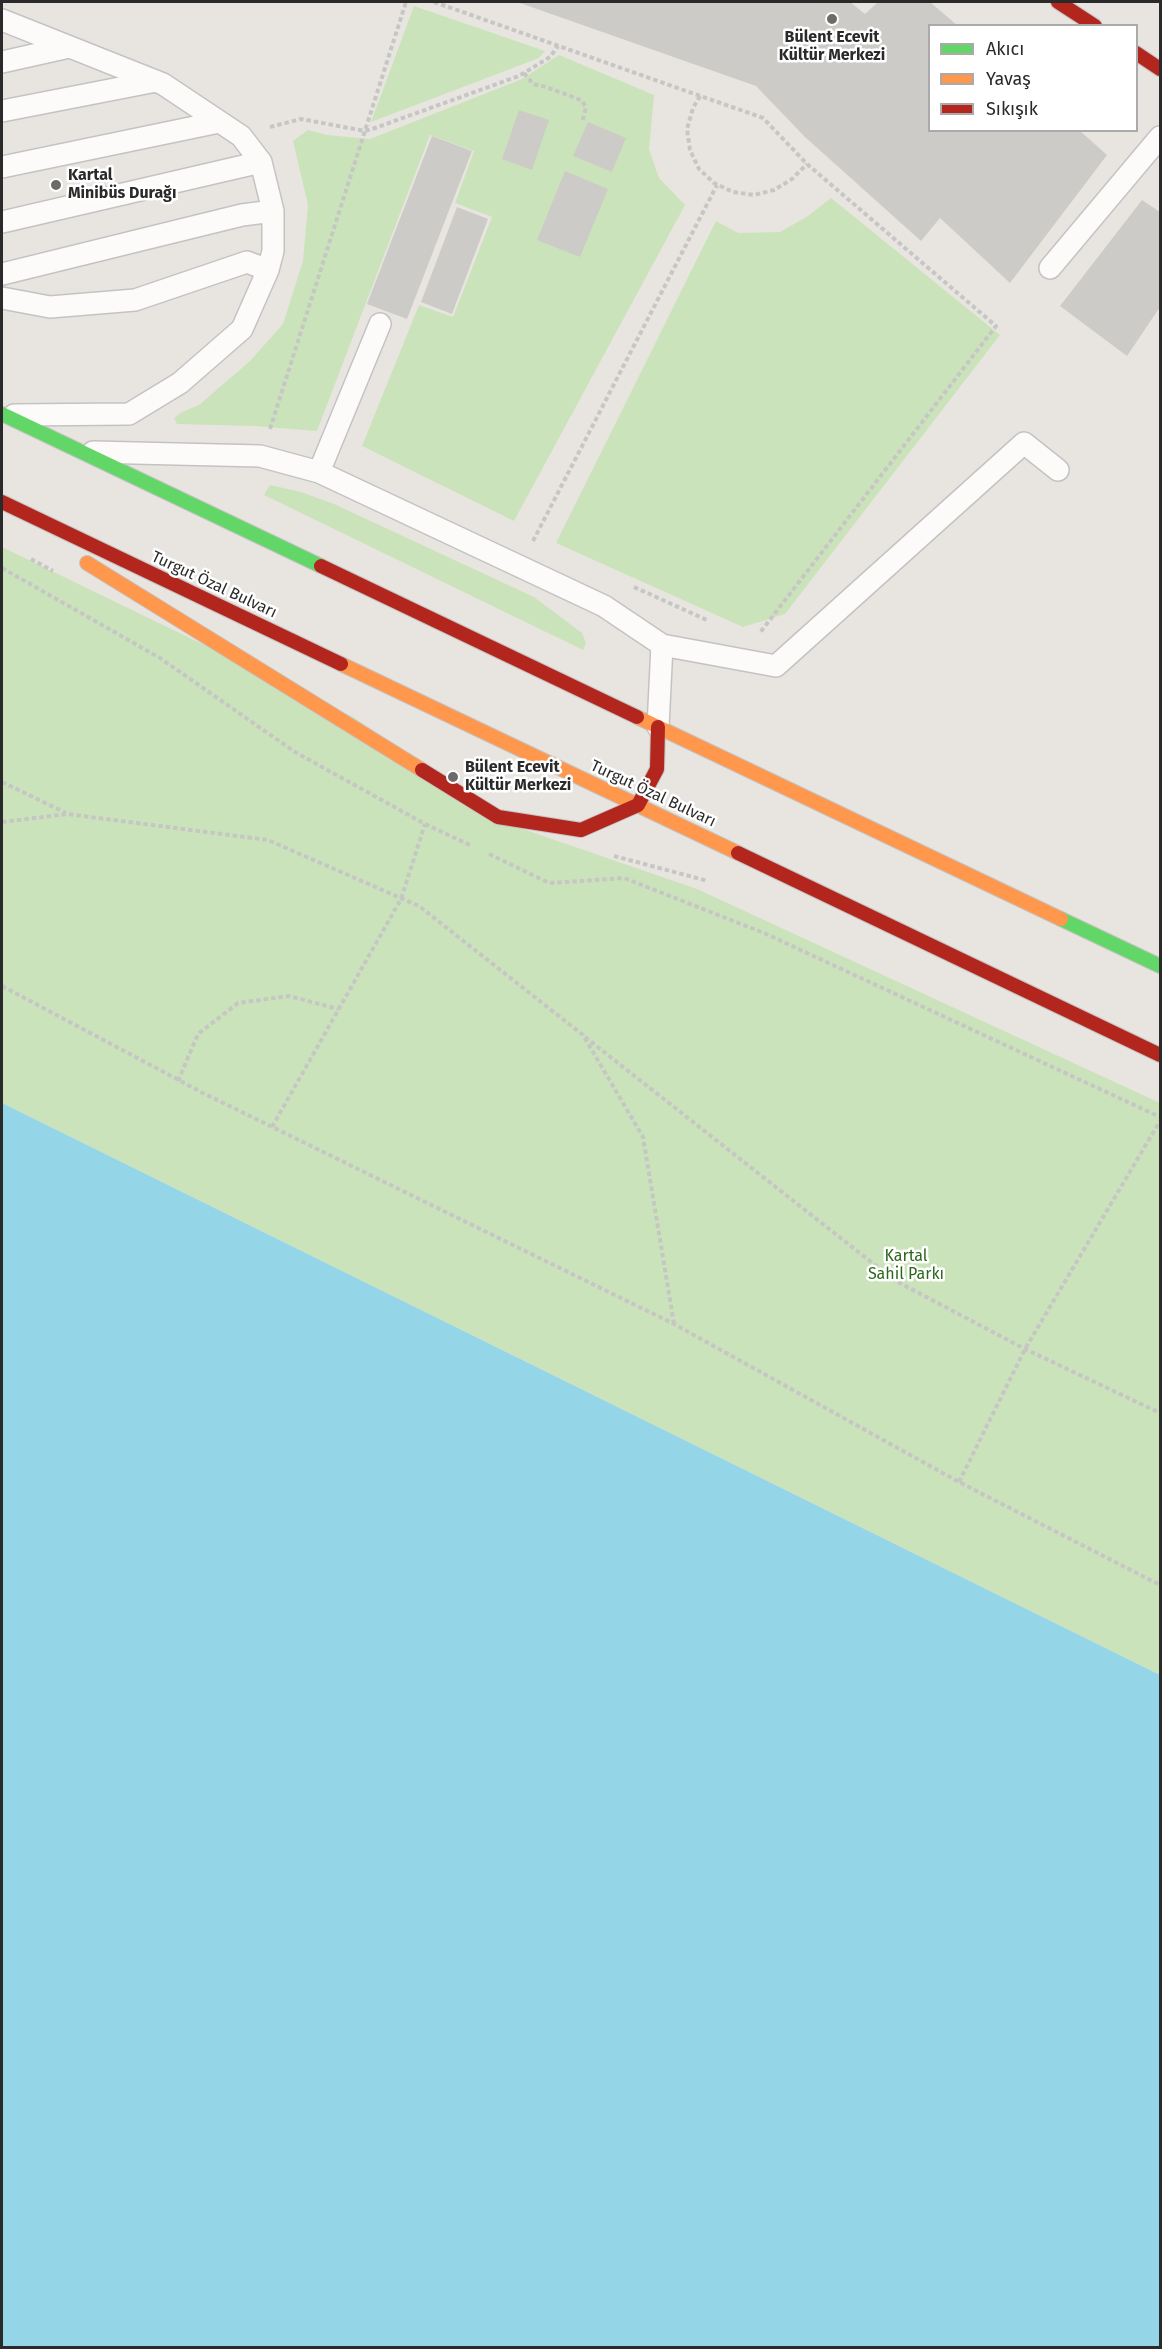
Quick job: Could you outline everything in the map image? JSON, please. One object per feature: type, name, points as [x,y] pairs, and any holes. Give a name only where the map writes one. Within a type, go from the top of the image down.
[{"type":"main road","points":[[1058,2],[1092,24]]},
{"type":"main road","points":[[1138,54],[1161,69]]},
{"type":"main road","points":[[2,414],[1161,966]]},
{"type":"main road","name":"Turgut Özal Bulvarı","points":[[2,502],[1161,1054]]},
{"type":"main road","points":[[2,510],[52,541]]},
{"type":"main road","points":[[72,554],[498,817],[581,830],[638,805],[657,768],[658,727]]},
{"type":"lane","points":[[2,20],[164,84],[241,136],[261,162],[273,211],[273,251],[268,270],[242,328],[180,383],[129,414],[2,414]]},
{"type":"lane","points":[[2,62],[69,46]]},
{"type":"lane","points":[[2,111],[156,81]]},
{"type":"lane","points":[[2,167],[219,122]]},
{"type":"lane","points":[[1050,268],[1161,137]]},
{"type":"lane","points":[[2,222],[261,162]]},
{"type":"lane","points":[[2,274],[242,215],[273,211]]},
{"type":"lane","points":[[2,298],[50,308],[135,300],[247,262],[268,270]]},
{"type":"lane","points":[[319,472],[380,324]]},
{"type":"lane","points":[[79,451],[260,456],[319,472],[604,606],[662,645],[776,666],[1024,442],[1058,470]]},
{"type":"lane","points":[[658,727],[662,645]]},
{"type":"path","points":[[279,434],[269,431],[406,2]]},
{"type":"path","points":[[434,2],[763,118],[807,164],[996,326],[753,641]]},
{"type":"path","points":[[241,136],[301,119],[365,131],[524,73],[550,57],[558,46]]},
{"type":"path","points":[[524,73],[533,84],[581,100],[586,107],[582,123]]},
{"type":"path","points":[[700,96],[693,108],[687,129],[690,150],[699,169],[717,185],[733,192],[754,195],[774,190],[807,164]]},
{"type":"path","points":[[520,566],[717,185]]},
{"type":"path","points":[[522,537],[533,542]]},
{"type":"path","points":[[627,584],[711,622]]},
{"type":"path","points":[[2,782],[68,814]]},
{"type":"path","points":[[2,822],[68,814],[268,840],[419,906],[894,1280],[1025,1348],[1161,1413]]},
{"type":"path","points":[[272,1127],[401,899],[425,824]]},
{"type":"path","points":[[2,986],[178,1081],[674,1324],[959,1482],[1161,1586]]},
{"type":"path","points":[[178,1081],[198,1034],[238,1003],[289,996],[338,1009]]},
{"type":"path","points":[[582,1035],[643,1137],[674,1324]]},
{"type":"path","points":[[959,1482],[1025,1348],[1161,1121]]},
{"type":"green space","points":[[414,6],[545,51],[539,58],[371,122]]},
{"type":"green space","points":[[559,55],[654,95],[649,149],[659,178],[685,205],[514,521],[362,446],[419,305],[453,317],[492,217],[455,203],[474,151],[430,135],[317,431],[254,426],[177,424],[174,418],[199,405],[250,361],[283,324],[303,261],[308,205],[293,141],[308,130],[327,135],[370,139],[522,79]]},
{"type":"green space","points":[[831,198],[1000,335],[785,614],[743,627],[556,543],[716,221],[738,233],[780,232],[808,216]]},
{"type":"green space","points":[[270,485],[301,492],[334,504],[534,597],[582,633],[586,643],[583,650],[264,495]]},
{"type":"green space","name":"Kartal Sahil Parkı","points":[[2,547],[353,717],[523,829],[697,889],[1160,1103],[1160,1675],[2,1103]]},
{"type":"water","points":[[2,1103],[1160,1675],[1160,2347],[2,2347]]},
{"type":"building","points":[[517,2],[850,2],[865,14],[878,2],[930,2],[956,24],[928,24],[928,132],[1081,132],[1107,155],[1010,283],[940,218],[921,241],[805,137],[756,86]]},
{"type":"building","points":[[519,110],[549,120],[532,170],[502,159]]},
{"type":"building","points":[[588,122],[626,138],[612,172],[573,156]]},
{"type":"building","points":[[432,136],[472,151],[407,319],[367,304]]},
{"type":"building","points":[[565,171],[608,189],[580,257],[537,240]]},
{"type":"building","points":[[1142,200],[1160,212],[1160,307],[1127,356],[1060,306]]},
{"type":"building","points":[[457,207],[488,219],[452,314],[421,302]]},
{"type":"traffic: fast","points":[[2,414],[321,566]]},
{"type":"traffic: fast","points":[[1061,919],[1160,966]]},
{"type":"traffic: slow","points":[[87,563],[422,770]]},
{"type":"traffic: slow","points":[[341,664],[738,853]]},
{"type":"traffic: slow","points":[[637,717],[1061,919]]},
{"type":"traffic: jam","points":[[1058,2],[1092,24]]},
{"type":"traffic: jam","points":[[1138,54],[1160,69]]},
{"type":"traffic: jam","points":[[2,502],[341,664]]},
{"type":"traffic: jam","points":[[321,566],[637,717]]},
{"type":"traffic: jam","points":[[422,770],[498,817],[581,830],[638,805],[657,769],[658,727]]},
{"type":"traffic: jam","points":[[738,853],[1160,1055]]},
{"type":"place","name":"Bülent Ecevit Kültür Merkezi","points":[[832,19]]},
{"type":"place","name":"Kartal Minibüs Durağı","points":[[56,185]]},
{"type":"place","name":"Bülent Ecevi̇t Kültür Merkezi̇","points":[[453,777]]}]
